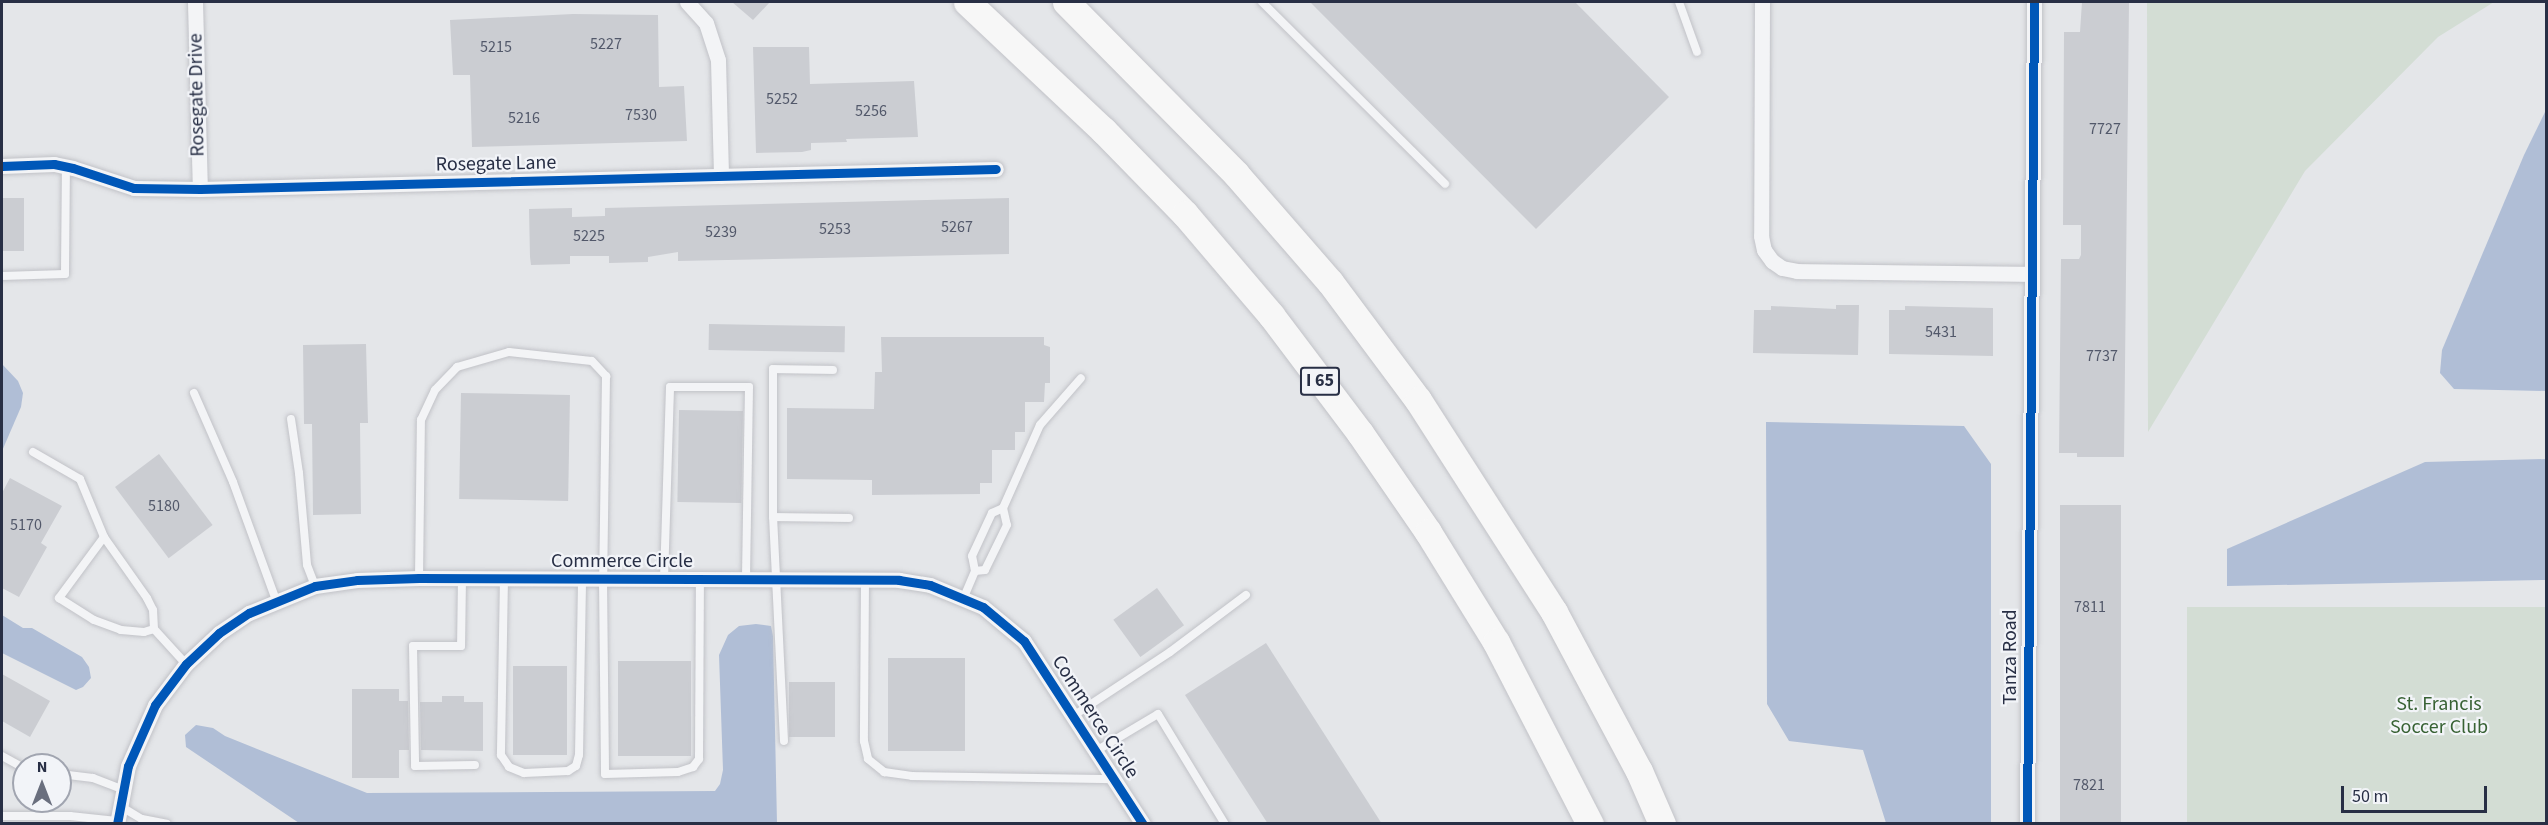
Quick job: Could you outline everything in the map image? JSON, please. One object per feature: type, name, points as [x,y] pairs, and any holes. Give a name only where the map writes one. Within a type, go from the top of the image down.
[{"type":"highway","name":"I 65","points":[[967,2],[1103,130],[1177,206],[1271,315],[1360,434],[1428,532],[1496,642],[1590,824]]},
{"type":"highway","points":[[1066,2],[1236,174],[1330,282],[1418,400],[1554,612],[1639,771],[1662,824]]},
{"type":"street","name":"Rosegate Drive","points":[[195,2],[200,189]]},
{"type":"street","points":[[687,2],[706,23],[718,60],[721,176]]},
{"type":"street","points":[[1762,2],[1761,236],[1764,250],[1772,261],[1782,268],[1797,271],[2031,274]]},
{"type":"street","name":"Tanza Road","points":[[2027,824],[2034,2]]},
{"type":"street","name":"Rosegate Lane","points":[[2,166],[54,164],[134,188],[200,189],[996,169]]},
{"type":"street","name":"Commerce Circle","points":[[117,822],[122,789],[140,733],[155,705],[186,664],[219,633],[249,613],[276,600],[315,586],[357,580],[582,578],[899,580],[930,585],[963,597],[998,618],[1024,641],[1143,824]]},
{"type":"lane","points":[[1262,2],[1445,184]]},
{"type":"lane","points":[[1679,2],[1697,52]]},
{"type":"lane","points":[[2,276],[65,274],[66,166]]},
{"type":"lane","points":[[419,578],[421,420],[435,390],[458,367],[509,352],[592,361],[606,376],[603,579],[605,774],[678,772],[693,767],[699,759],[700,579]]},
{"type":"lane","points":[[784,741],[773,517],[773,369],[834,370]]},
{"type":"lane","points":[[975,571],[985,570],[1007,525],[1003,508],[1040,425],[1080,378]]},
{"type":"lane","points":[[664,579],[670,387],[749,387],[746,579]]},
{"type":"lane","points":[[194,393],[233,482],[276,600]]},
{"type":"lane","points":[[291,419],[299,473],[307,565],[315,586]]},
{"type":"lane","points":[[33,452],[80,478],[104,537],[153,610],[154,629],[186,664]]},
{"type":"lane","points":[[963,597],[975,571],[972,556],[992,513],[1003,508]]},
{"type":"lane","points":[[773,517],[849,518]]},
{"type":"lane","points":[[104,537],[59,598],[94,621],[121,630],[144,632],[154,629]]},
{"type":"lane","points":[[462,578],[461,646],[413,646],[415,766],[476,765]]},
{"type":"lane","points":[[504,578],[501,755],[509,767],[524,773],[568,771],[576,766],[579,755],[582,578]]},
{"type":"lane","points":[[865,580],[864,741],[868,759],[884,772],[912,776],[1114,779]]},
{"type":"lane","points":[[1074,716],[1170,652],[1246,595]]},
{"type":"lane","points":[[1096,751],[1158,714],[1225,824]]},
{"type":"lane","points":[[72,775],[93,778],[122,789]]},
{"type":"lane","points":[[119,805],[142,819],[167,824]]},
{"type":"lane","points":[[2,816],[70,816],[117,822]]},
{"type":"green space","points":[[2147,2],[2494,2],[2438,37],[2305,171],[2148,432]]},
{"type":"green space","name":"St. Francis Soccer Club","points":[[2187,607],[2546,607],[2546,823],[2187,823]]},
{"type":"water","points":[[2546,110],[2546,391],[2454,389],[2440,373],[2442,350],[2524,155]]},
{"type":"water","points":[[2,364],[18,381],[23,393],[21,407],[2,451]]},
{"type":"water","points":[[1766,422],[1964,426],[1991,464],[1991,823],[1886,823],[1863,750],[1789,741],[1767,704]]},
{"type":"water","points":[[2546,459],[2546,580],[2227,586],[2227,549],[2425,462]]},
{"type":"water","points":[[2,615],[23,628],[32,628],[82,657],[89,667],[91,678],[83,687],[76,690],[2,653]]},
{"type":"water","points":[[756,624],[771,626],[773,636],[777,823],[299,823],[186,747],[185,735],[196,725],[213,728],[225,736],[367,793],[715,791],[720,784],[723,770],[719,655],[728,635],[739,626]]},
{"type":"building","points":[[732,2],[770,2],[753,20]]},
{"type":"building","points":[[1310,2],[1575,2],[1669,97],[1536,229]]},
{"type":"building","points":[[2082,2],[2129,2],[2124,457],[2077,457],[2077,453],[2059,453],[2061,259],[2079,259],[2081,255],[2081,225],[2063,225],[2064,32],[2080,32]]},
{"type":"building","points":[[573,14],[658,15],[659,87],[684,86],[687,141],[472,147],[470,75],[453,75],[450,20]]},
{"type":"building","points":[[753,47],[809,47],[810,84],[914,81],[918,137],[846,139],[847,142],[811,143],[811,150],[802,152],[756,153]]},
{"type":"building","points":[[2,198],[24,198],[24,251],[2,251]]},
{"type":"building","points":[[1009,198],[1009,254],[678,261],[678,252],[648,257],[648,262],[609,263],[609,256],[570,256],[570,264],[531,265],[529,209],[572,208],[572,217],[605,216],[605,208]]},
{"type":"building","points":[[1836,305],[1859,305],[1858,355],[1753,353],[1754,310],[1771,310],[1771,306],[1836,309]]},
{"type":"building","points":[[1905,306],[1993,308],[1993,356],[1889,354],[1889,310],[1905,310]]},
{"type":"building","points":[[709,324],[845,326],[845,352],[709,350]]},
{"type":"building","points":[[881,337],[1044,337],[1044,345],[1050,347],[1050,383],[1045,383],[1044,402],[1025,402],[1025,432],[1015,432],[1015,450],[992,450],[992,483],[980,483],[980,494],[872,495],[872,480],[787,479],[787,408],[874,409],[875,372],[882,372]]},
{"type":"building","points":[[366,344],[368,423],[360,423],[361,514],[313,515],[312,424],[304,424],[303,345]]},
{"type":"building","points":[[461,393],[570,395],[568,501],[459,499]]},
{"type":"building","points":[[679,410],[743,411],[741,503],[677,502]]},
{"type":"building","points":[[159,454],[213,525],[169,558],[115,487]]},
{"type":"building","points":[[10,478],[62,506],[41,543],[47,547],[19,597],[2,588],[2,493]]},
{"type":"building","points":[[2060,505],[2121,505],[2121,824],[2060,824]]},
{"type":"building","points":[[1157,588],[1184,625],[1140,657],[1113,620]]},
{"type":"building","points":[[1266,643],[1382,824],[1268,824],[1185,695]]},
{"type":"building","points":[[888,658],[965,658],[965,751],[888,751]]},
{"type":"building","points":[[618,661],[691,661],[691,756],[618,756]]},
{"type":"building","points":[[513,666],[567,666],[567,755],[513,755]]},
{"type":"building","points":[[2,674],[50,701],[30,737],[2,721]]},
{"type":"building","points":[[789,682],[835,682],[835,737],[789,737]]},
{"type":"building","points":[[352,689],[399,689],[399,701],[408,701],[409,750],[399,750],[399,778],[352,778]]},
{"type":"building","points":[[442,696],[464,696],[464,702],[483,702],[483,751],[421,750],[420,702],[442,702]]},
{"type":"cycle path","points":[[2027,824],[2034,2]]},
{"type":"cycle path","points":[[2,166],[54,164],[134,188],[200,189],[996,169]]},
{"type":"cycle path","points":[[117,824],[128,766],[155,705],[186,664],[219,633],[249,613],[315,586],[357,580],[419,578],[899,580],[930,585],[983,607],[1024,641],[1143,824]]}]
